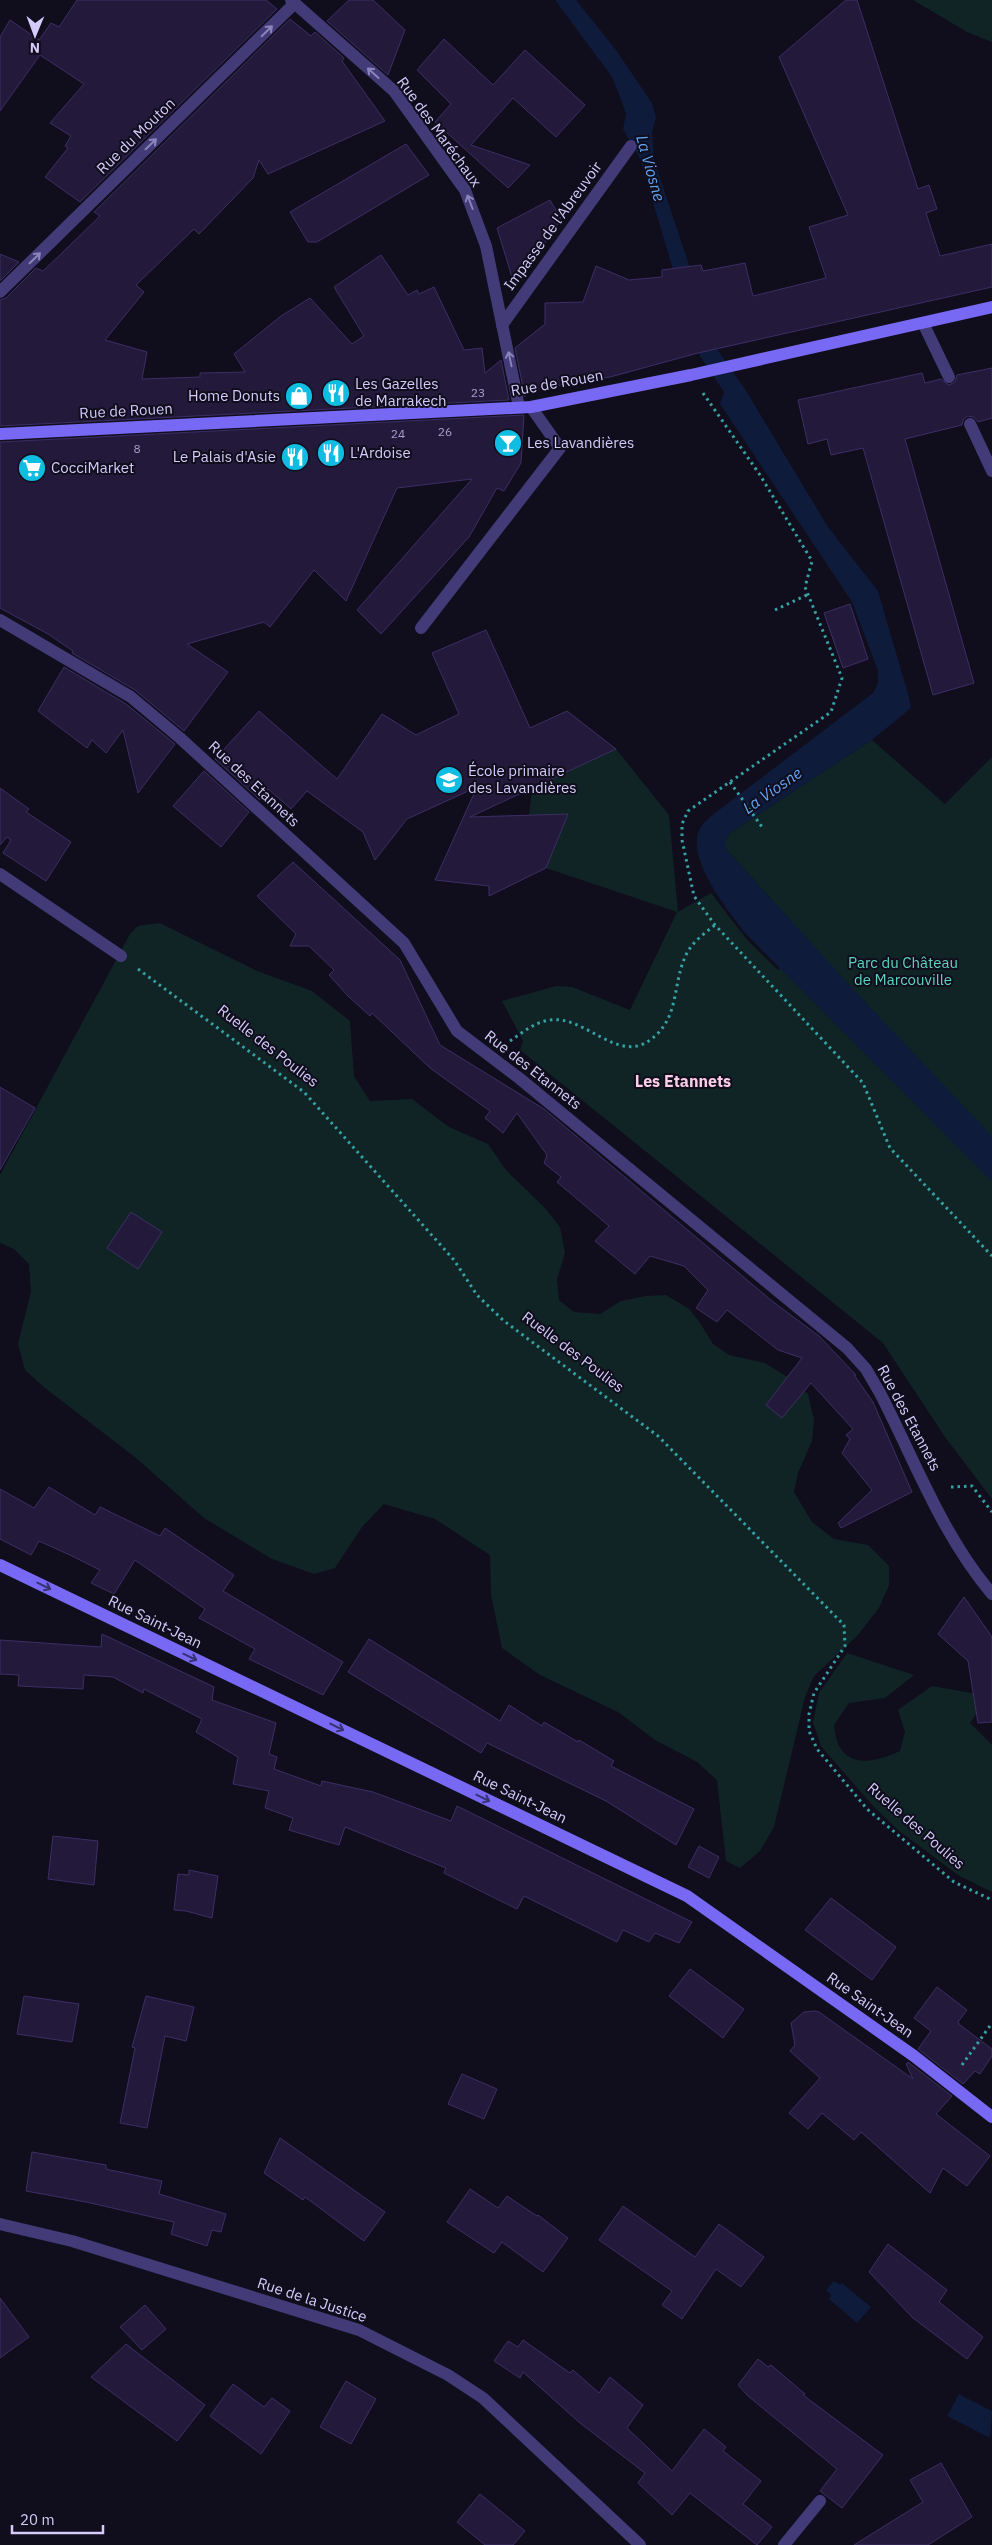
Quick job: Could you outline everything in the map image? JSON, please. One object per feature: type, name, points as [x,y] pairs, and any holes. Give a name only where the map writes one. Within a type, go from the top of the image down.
[{"type":"street","name":"Rue du Mouton","points":[[0,292],[293,1]]},
{"type":"street","name":"Rue des Maréchaux","points":[[293,1],[394,91],[465,190],[486,246],[502,325],[525,407]]},
{"type":"street","name":"Impasse de l'Abreuvoir","points":[[502,325],[631,146]]},
{"type":"street","name":"Rue de Rouen","points":[[0,434],[525,407],[690,375],[992,307]]},
{"type":"street","points":[[923,323],[948,377]]},
{"type":"street","points":[[421,628],[560,448],[525,407]]},
{"type":"street","points":[[970,424],[992,471]]},
{"type":"street","name":"Rue des Etannets","points":[[0,620],[131,698],[180,738],[404,943],[457,1032],[520,1078],[848,1348],[866,1369],[880,1393],[953,1541],[992,1594]]},
{"type":"street","points":[[0,874],[122,956]]},
{"type":"street","name":"Rue Saint-Jean","points":[[0,1565],[688,1896],[949,2083],[992,2117]]},
{"type":"street","name":"Rue de la Justice","points":[[0,2224],[72,2241],[359,2330],[448,2375],[483,2398],[640,2545]]},
{"type":"street","points":[[784,2545],[820,2502]]},
{"type":"path","points":[[690,375],[760,476],[812,561],[805,587],[842,678],[831,712],[688,811],[682,824],[682,840],[694,896],[716,925],[863,1083],[890,1148],[992,1256]]},
{"type":"path","points":[[775,610],[807,594]]},
{"type":"path","points":[[730,782],[762,827]]},
{"type":"path","points":[[510,1040],[536,1024],[561,1019],[577,1023],[620,1046],[633,1046],[649,1042],[669,1020],[674,1005],[680,970],[687,952],[716,925]]},
{"type":"path","name":"Ruelle des Poulies","points":[[122,956],[304,1092],[454,1260],[477,1295],[504,1321],[658,1436],[844,1625],[845,1646],[814,1693],[809,1714],[809,1731],[817,1749],[867,1809],[954,1882],[992,1900]]},
{"type":"path","points":[[927,1487],[972,1486],[992,1512]]},
{"type":"path","points":[[949,2083],[992,2023]]},
{"type":"green space","points":[[913,0],[992,0],[992,42],[967,32]]},
{"type":"green space","name":"Parc du Château de Marcouville","points":[[872,740],[945,804],[992,757],[992,1499],[945,1437],[883,1343],[520,1050],[523,1041],[502,1001],[556,986],[572,987],[630,1010],[677,912],[546,868],[568,814],[529,815],[532,788],[616,749],[669,815],[678,912],[711,893],[748,941],[778,970],[808,940],[726,849],[726,840],[730,833]]},
{"type":"green space","points":[[160,923],[257,971],[312,991],[350,1021],[354,1076],[370,1101],[412,1099],[449,1127],[488,1144],[506,1170],[545,1208],[560,1227],[565,1253],[557,1279],[559,1300],[574,1312],[600,1314],[621,1301],[646,1296],[666,1295],[689,1309],[713,1344],[729,1355],[765,1363],[792,1380],[808,1394],[814,1420],[812,1441],[798,1473],[794,1492],[812,1522],[834,1539],[868,1545],[889,1566],[889,1585],[879,1608],[857,1636],[814,1676],[805,1697],[774,1827],[760,1851],[740,1868],[726,1861],[717,1780],[697,1762],[655,1740],[618,1712],[540,1675],[502,1648],[491,1595],[490,1555],[435,1519],[384,1504],[362,1527],[335,1568],[314,1574],[272,1559],[204,1518],[136,1458],[45,1388],[25,1370],[18,1344],[31,1292],[29,1264],[14,1249],[0,1243],[0,1175],[130,934],[138,926]]},
{"type":"green space","points":[[847,1653],[914,1675],[885,1698],[849,1703],[834,1725],[838,1744],[843,1752],[858,1760],[875,1760],[900,1751],[905,1732],[898,1710],[932,1686],[977,1694],[985,1701],[970,1723],[992,1745],[992,1892],[958,1875],[898,1830],[873,1806],[821,1746],[813,1722],[819,1693]]},
{"type":"water","name":"La Viosne","points":[[555,0],[576,0],[616,50],[652,103],[656,117],[652,133],[654,160],[717,349],[745,389],[828,527],[878,591],[909,697],[911,708],[872,740],[730,833],[726,840],[726,849],[853,989],[992,1136],[992,1182],[745,933],[720,899],[704,872],[697,845],[698,833],[705,822],[873,693],[878,683],[878,671],[852,602],[720,404],[724,392],[698,353],[640,159],[623,129],[626,114],[619,94],[612,77]]},
{"type":"water","points":[[834,2281],[840,2285],[842,2283],[871,2307],[857,2323],[829,2299],[831,2295],[826,2290]]},
{"type":"water","points":[[959,2394],[992,2411],[990,2438],[947,2416]]},
{"type":"building","points":[[77,0],[266,0],[277,9],[80,202],[45,177],[68,148],[65,146],[71,136],[50,123],[84,84],[40,55],[0,111],[0,37],[10,20],[39,40],[51,23],[59,27]]},
{"type":"building","points":[[349,0],[373,0],[405,30],[388,75],[327,21]]},
{"type":"building","points":[[846,0],[857,0],[918,189],[929,185],[937,209],[926,213],[940,256],[992,244],[992,287],[698,353],[610,377],[526,391],[525,397],[515,348],[545,324],[545,303],[583,302],[596,266],[629,280],[662,277],[662,270],[701,265],[703,271],[745,263],[753,296],[826,278],[809,227],[848,215],[779,57]]},
{"type":"building","points":[[290,19],[311,36],[315,32],[344,58],[342,61],[385,121],[268,174],[259,160],[253,178],[199,234],[194,229],[136,285],[144,292],[105,340],[147,352],[142,379],[200,377],[200,373],[245,372],[234,354],[281,316],[310,298],[352,344],[364,336],[334,287],[381,255],[408,295],[417,290],[419,294],[434,287],[464,350],[482,348],[485,373],[501,360],[509,400],[0,426],[0,300],[6,298],[36,268],[43,271],[63,252],[100,216],[94,212]]},
{"type":"building","points":[[444,39],[493,85],[525,50],[585,105],[556,137],[513,98],[471,145],[530,165],[508,188],[435,122],[451,104],[417,70]]},
{"type":"building","points":[[406,144],[429,175],[317,242],[308,242],[290,212]]},
{"type":"building","points":[[550,200],[561,219],[515,287],[497,228]]},
{"type":"building","points":[[0,254],[19,262],[0,281]]},
{"type":"building","points":[[992,368],[992,418],[978,422],[974,417],[967,416],[963,420],[962,425],[905,439],[974,683],[933,695],[863,448],[831,455],[827,439],[808,444],[798,400],[922,373],[925,383],[941,379],[949,385],[955,382],[957,375]]},
{"type":"building","points":[[524,415],[521,463],[504,491],[497,488],[469,537],[381,634],[357,610],[472,479],[397,488],[346,601],[314,570],[270,627],[264,622],[187,644],[228,672],[184,731],[135,690],[72,653],[73,651],[48,634],[0,608],[0,442]]},
{"type":"building","points":[[850,604],[868,659],[843,668],[824,613]]},
{"type":"building","points":[[486,630],[530,728],[567,711],[616,749],[470,817],[568,814],[546,868],[489,896],[489,886],[435,880],[477,787],[407,819],[375,860],[363,832],[307,791],[291,809],[268,789],[260,800],[215,759],[259,711],[337,779],[382,714],[416,735],[459,714],[432,653]]},
{"type":"building","points":[[64,667],[126,704],[175,744],[138,793],[123,730],[106,753],[92,740],[87,748],[38,711]]},
{"type":"building","points":[[204,771],[249,812],[221,847],[173,806]]},
{"type":"building","points":[[0,788],[29,809],[26,812],[71,842],[46,881],[3,853],[11,840],[7,837],[0,845]]},
{"type":"building","points":[[293,862],[400,960],[440,1045],[544,1109],[772,1301],[819,1336],[856,1375],[854,1375],[873,1402],[912,1492],[841,1528],[838,1523],[872,1490],[842,1453],[850,1439],[846,1435],[853,1429],[811,1383],[782,1418],[766,1405],[802,1358],[778,1350],[727,1310],[717,1322],[696,1308],[708,1290],[684,1266],[650,1256],[635,1274],[595,1241],[609,1226],[557,1182],[561,1177],[544,1163],[547,1155],[517,1113],[503,1133],[485,1118],[490,1111],[430,1068],[372,1013],[370,1016],[348,996],[329,975],[334,970],[309,946],[290,946],[296,934],[257,896]]},
{"type":"building","points":[[0,1087],[35,1108],[0,1170]]},
{"type":"building","points":[[131,1212],[162,1232],[138,1269],[107,1248]]},
{"type":"building","points":[[49,1487],[95,1515],[100,1507],[160,1536],[165,1528],[234,1575],[223,1591],[343,1662],[323,1695],[249,1659],[255,1649],[199,1618],[205,1609],[135,1560],[114,1594],[91,1583],[100,1570],[72,1556],[39,1541],[31,1555],[0,1539],[0,1489],[34,1508]]},
{"type":"building","points":[[964,1597],[992,1637],[992,1722],[978,1723],[968,1661],[938,1634]]},
{"type":"building","points":[[102,1634],[214,1687],[212,1700],[276,1723],[269,1754],[277,1757],[274,1769],[321,1786],[322,1781],[373,1792],[451,1821],[457,1806],[692,1922],[679,1943],[655,1933],[649,1942],[623,1930],[617,1942],[524,1896],[517,1909],[444,1873],[446,1868],[345,1827],[339,1845],[289,1830],[293,1818],[265,1808],[269,1791],[233,1784],[238,1757],[196,1732],[202,1719],[144,1689],[143,1693],[113,1677],[84,1675],[83,1689],[18,1686],[19,1675],[0,1674],[0,1640],[101,1647]]},
{"type":"building","points":[[369,1639],[500,1721],[509,1705],[542,1726],[544,1722],[578,1742],[579,1740],[614,1761],[611,1766],[694,1809],[676,1845],[606,1801],[487,1743],[481,1753],[348,1672]]},
{"type":"building","points":[[53,1836],[98,1841],[94,1885],[48,1879]]},
{"type":"building","points":[[699,1846],[719,1857],[709,1878],[688,1867]]},
{"type":"building","points":[[189,1870],[218,1876],[212,1918],[174,1910],[178,1874],[189,1875]]},
{"type":"building","points":[[831,1898],[896,1947],[872,1980],[805,1930]]},
{"type":"building","points":[[690,1969],[744,2009],[723,2038],[669,1996]]},
{"type":"building","points":[[937,1987],[967,2010],[958,2022],[960,2025],[992,2049],[992,2056],[980,2074],[975,2071],[963,2084],[918,2049],[931,2031],[914,2018]]},
{"type":"building","points":[[24,1996],[79,2004],[72,2042],[17,2034]]},
{"type":"building","points":[[146,1996],[194,2007],[186,2041],[165,2036],[147,2128],[120,2123],[135,2048],[132,2047]]},
{"type":"building","points":[[815,2011],[913,2079],[906,2064],[908,2062],[952,2096],[936,2114],[990,2156],[967,2186],[943,2168],[930,2193],[861,2132],[854,2140],[822,2113],[808,2129],[789,2113],[820,2078],[790,2051],[795,2045],[791,2023],[804,2012]]},
{"type":"building","points":[[462,2074],[497,2089],[484,2119],[448,2104]]},
{"type":"building","points":[[280,2138],[385,2212],[364,2241],[305,2197],[303,2200],[264,2173]]},
{"type":"building","points":[[32,2152],[106,2165],[106,2169],[162,2181],[159,2194],[226,2214],[221,2232],[212,2230],[207,2246],[171,2234],[174,2222],[86,2202],[26,2191]]},
{"type":"building","points":[[470,2189],[498,2208],[507,2196],[538,2215],[568,2238],[543,2272],[502,2242],[494,2253],[447,2222]]},
{"type":"building","points":[[623,2206],[695,2257],[719,2224],[764,2257],[741,2287],[716,2269],[682,2319],[662,2305],[672,2291],[599,2240]]},
{"type":"building","points":[[888,2244],[947,2290],[939,2302],[983,2337],[967,2359],[913,2318],[869,2272]]},
{"type":"building","points":[[0,2298],[29,2337],[0,2358]]},
{"type":"building","points":[[145,2305],[166,2329],[142,2350],[120,2327]]},
{"type":"building","points":[[523,2340],[570,2373],[573,2370],[599,2393],[610,2377],[643,2405],[627,2428],[672,2471],[704,2429],[726,2447],[723,2451],[761,2481],[743,2504],[772,2527],[757,2545],[690,2493],[672,2515],[638,2483],[645,2473],[580,2423],[523,2372],[520,2378],[494,2361],[508,2341],[518,2347]]},
{"type":"building","points":[[126,2344],[205,2405],[177,2441],[91,2377]]},
{"type":"building","points":[[758,2359],[768,2367],[771,2365],[805,2394],[803,2395],[883,2455],[842,2508],[820,2491],[837,2469],[748,2396],[738,2385]]},
{"type":"building","points":[[346,2381],[376,2399],[351,2444],[320,2427]]},
{"type":"building","points":[[233,2384],[264,2407],[272,2398],[290,2411],[261,2454],[210,2416]]},
{"type":"building","points":[[941,2463],[972,2517],[928,2545],[854,2545],[923,2502],[910,2480]]},
{"type":"building","points":[[480,2494],[525,2531],[513,2545],[485,2545],[457,2522]]},
{"type":"place","name":"Les Gazelles de Marrakech","points":[[336,393]]},
{"type":"place","name":"Home Donuts","points":[[299,396]]},
{"type":"place","name":"Les Lavandières","points":[[508,443]]},
{"type":"place","name":"L'Ardoise","points":[[331,453]]},
{"type":"place","name":"Le Palais d'Asie","points":[[295,457]]},
{"type":"place","name":"CocciMarket","points":[[32,468]]},
{"type":"place","name":"École primaire des Lavandières","points":[[449,780]]},
{"type":"district","name":"Les Etannets","points":[[683,1081]]}]
